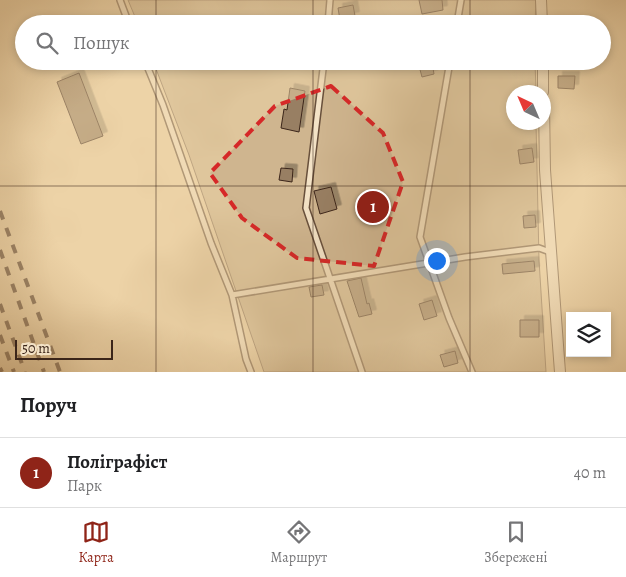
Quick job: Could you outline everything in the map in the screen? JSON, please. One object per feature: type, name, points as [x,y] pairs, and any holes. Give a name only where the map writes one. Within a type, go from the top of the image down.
[{"type":"street","points":[[541,0],[542,15]]},
{"type":"street","points":[[543,70],[543,85]]},
{"type":"street","points":[[544,130],[550,252],[560,372]]},
{"type":"lane","points":[[120,0],[126,15]]},
{"type":"lane","points":[[329,15],[330,0]]},
{"type":"lane","points":[[458,15],[461,0]]},
{"type":"lane","points":[[149,70],[232,295],[246,359],[251,372]]},
{"type":"lane","points":[[323,70],[306,208],[362,372]]},
{"type":"lane","points":[[448,70],[420,237],[449,318],[472,372]]},
{"type":"lane","points":[[232,295],[429,263],[540,248],[550,252]]},
{"type":"highlighted area","points":[[331,86],[383,133],[403,182],[374,266],[297,258],[242,218],[210,173],[275,106]]},
{"type":"shaded area","points":[[128,0],[536,0],[535,15],[134,15]]},
{"type":"shaded area","points":[[156,70],[535,70],[536,85],[506,85],[506,130],[536,130],[539,260],[546,372],[264,372],[189,155]]},
{"type":"building","points":[[419,0],[442,0],[443,10],[422,14]]},
{"type":"building","points":[[353,5],[355,15],[339,15],[338,8]]},
{"type":"building","points":[[420,70],[433,70],[434,74],[422,77]]},
{"type":"building","points":[[79,73],[103,136],[81,144],[57,82]]},
{"type":"building","points":[[558,76],[575,76],[574,89],[558,88]]},
{"type":"building","points":[[290,88],[305,91],[299,132],[281,128],[284,109],[287,110]]},
{"type":"building","points":[[532,148],[534,162],[520,164],[518,150]]},
{"type":"building","points":[[281,168],[293,169],[292,182],[279,180]]},
{"type":"building","points":[[331,187],[337,209],[320,214],[314,191]]},
{"type":"building","points":[[535,215],[536,227],[524,228],[523,216]]},
{"type":"building","points":[[534,261],[535,271],[503,274],[502,264]]},
{"type":"building","points":[[361,278],[367,304],[369,303],[372,314],[359,317],[347,281]]},
{"type":"building","points":[[322,285],[324,295],[311,297],[309,287]]},
{"type":"building","points":[[432,300],[437,316],[424,320],[419,304]]},
{"type":"building","points":[[520,320],[539,320],[539,337],[520,337]]},
{"type":"building","points":[[455,351],[458,363],[444,367],[440,355]]},
{"type":"railway","points":[[0,211],[60,372]]},
{"type":"railway","points":[[0,250],[44,372]]},
{"type":"railway","points":[[0,304],[25,372]]},
{"type":"railway","points":[[0,335],[14,372]]},
{"type":"railway","points":[[0,368],[2,372]]},
{"type":"place","name":"Поліграфіст","points":[[373,207]]}]
